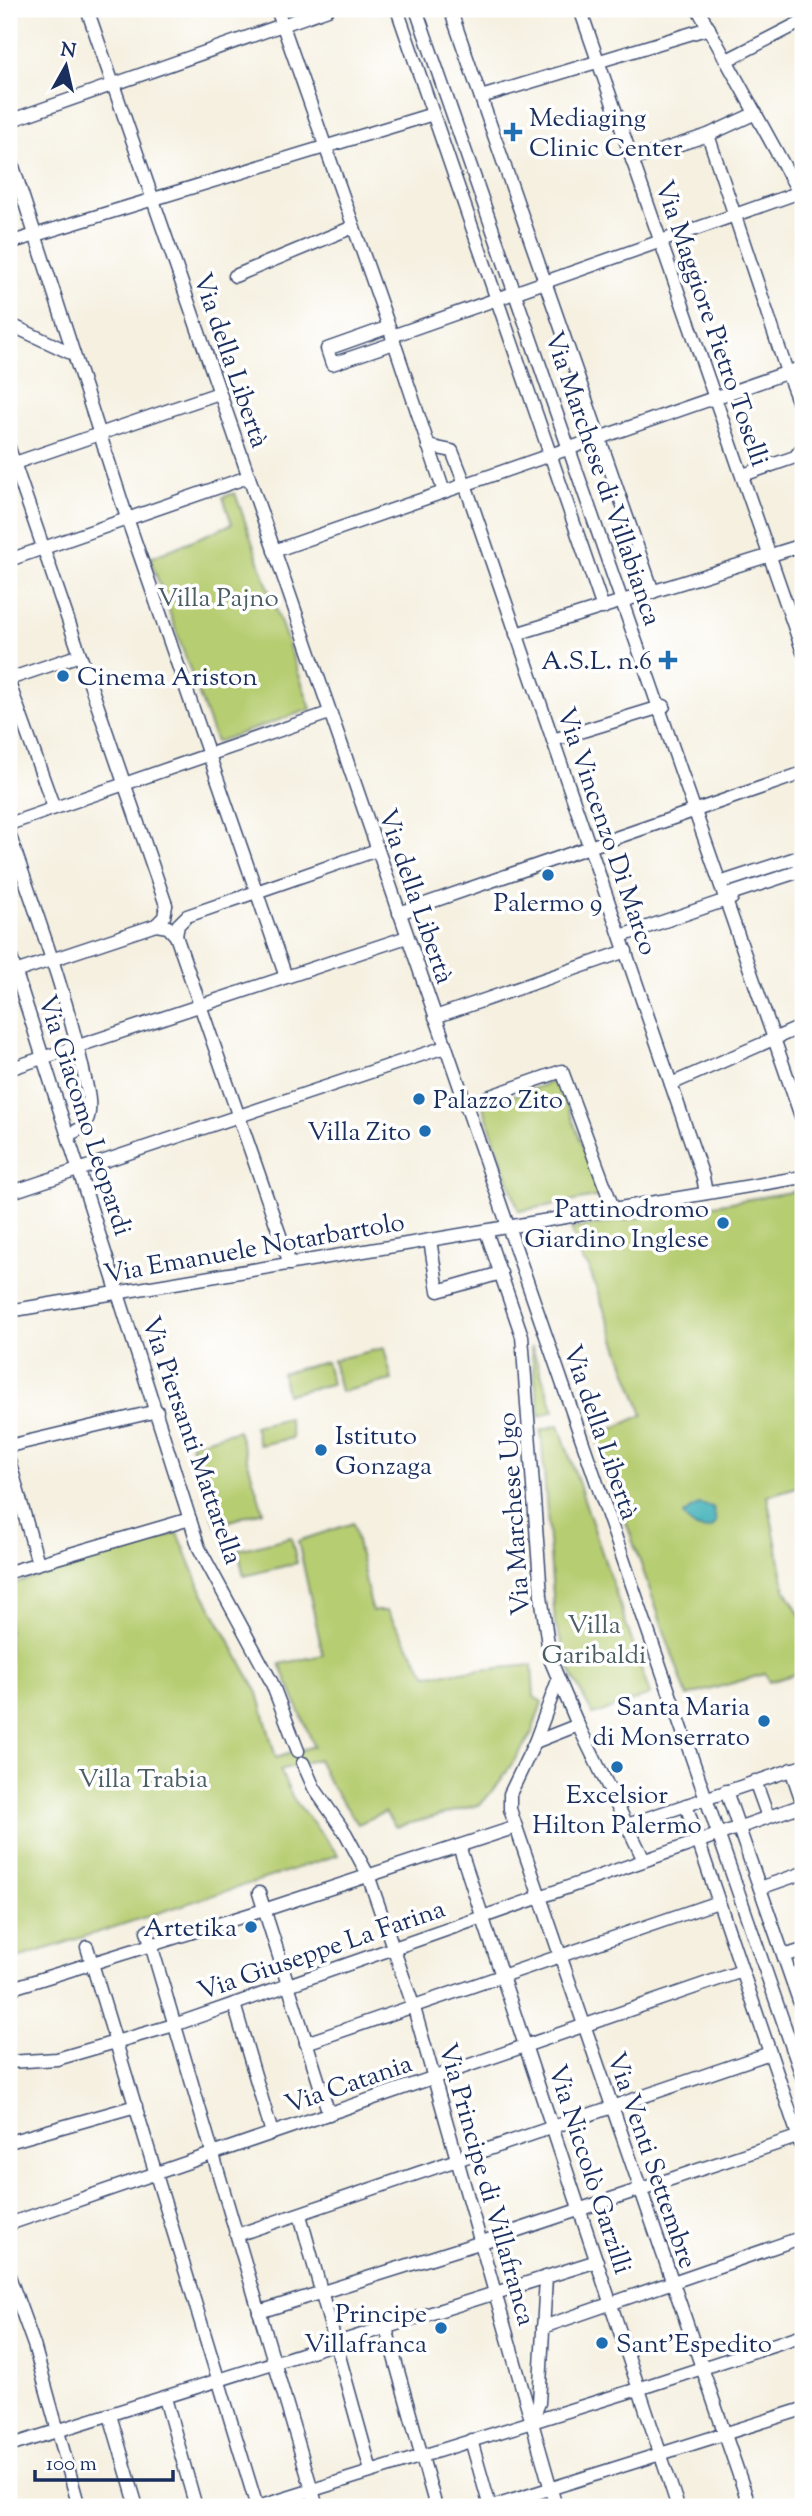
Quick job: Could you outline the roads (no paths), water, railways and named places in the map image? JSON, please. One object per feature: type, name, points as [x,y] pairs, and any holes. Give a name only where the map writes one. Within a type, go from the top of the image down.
[{"type":"street","name":"Via della Libertà","points":[[87,9],[803,2079]]},
{"type":"street","points":[[277,9],[443,492]]},
{"type":"street","points":[[9,121],[328,9]]},
{"type":"street","name":"Via Marchese di Villabianca","points":[[397,9],[603,608]]},
{"type":"street","name":"Via Marchese di Villabianca","points":[[416,9],[518,291]]},
{"type":"street","name":"Via Marchese di Villabianca","points":[[422,9],[778,1037],[803,1122]]},
{"type":"street","name":"Via Marchese di Villabianca","points":[[450,9],[653,592]]},
{"type":"street","name":"Via Maggiore Pietro Toselli","points":[[580,9],[803,652]]},
{"type":"street","points":[[391,335],[736,215],[802,195],[698,9]]},
{"type":"street","points":[[727,60],[803,21]]},
{"type":"street","points":[[481,97],[709,28]]},
{"type":"street","points":[[632,160],[708,135],[756,113]]},
{"type":"street","points":[[9,243],[433,114]]},
{"type":"street","points":[[708,135],[803,415]]},
{"type":"street","points":[[9,154],[128,520],[286,977]]},
{"type":"street","points":[[235,276],[353,227]]},
{"type":"street","points":[[9,324],[74,354]]},
{"type":"street","points":[[274,551],[803,367]]},
{"type":"street","points":[[12,464],[219,393]]},
{"type":"street","name":"Via Vincenzo Di Marco","points":[[428,446],[452,451],[465,484],[703,1177],[706,1193]]},
{"type":"street","points":[[9,447],[12,464],[44,548],[166,905],[164,917],[156,925],[12,973]]},
{"type":"street","points":[[743,475],[795,457],[803,447]]},
{"type":"street","points":[[9,560],[248,477]]},
{"type":"street","points":[[516,634],[803,545]]},
{"type":"street","points":[[54,808],[9,681],[80,654]]},
{"type":"street","points":[[553,740],[662,706]]},
{"type":"street","points":[[9,824],[329,713]]},
{"type":"street","points":[[399,913],[803,773]]},
{"type":"street","name":"Via Marchese di Villabianca","points":[[698,809],[730,897]]},
{"type":"street","points":[[9,832],[78,1047],[88,1091],[89,1115],[79,1130],[69,1134]]},
{"type":"street","points":[[176,936],[178,925],[187,916],[377,850]]},
{"type":"street","points":[[621,936],[797,872],[800,861],[796,858],[726,881]]},
{"type":"street","points":[[166,905],[187,916]]},
{"type":"street","points":[[156,925],[168,928],[176,936],[290,1264]]},
{"type":"street","points":[[9,1069],[407,937]]},
{"type":"street","name":"Via Giacomo Leopardi","points":[[9,951],[12,973],[44,1058],[119,1293]]},
{"type":"street","points":[[435,1017],[626,951]]},
{"type":"street","points":[[671,1084],[803,1026]]},
{"type":"street","name":"Via Marchese di Villabianca","points":[[778,1037],[803,1099]]},
{"type":"street","points":[[9,1193],[445,1047]]},
{"type":"street","points":[[465,1105],[562,1072],[612,1208]]},
{"type":"street","name":"Via Emanuele Notarbartolo","points":[[9,1311],[803,1177]]},
{"type":"street","name":"Via Marchese Ugo","points":[[486,1231],[522,1336],[542,1608],[550,1659],[578,1725],[644,1860]]},
{"type":"street","points":[[430,1240],[438,1291],[501,1273]]},
{"type":"street","name":"Via Piersanti Mattarella","points":[[119,1293],[190,1518],[209,1569],[279,1698],[314,1788],[346,1834],[368,1875]]},
{"type":"street","points":[[9,1446],[157,1412]]},
{"type":"street","points":[[9,1460],[38,1563]]},
{"type":"street","points":[[9,1572],[190,1518]]},
{"type":"street","name":"Via Venti Settembre","points":[[558,1680],[535,1742],[510,1794],[510,1809],[559,1958],[750,2507]]},
{"type":"street","points":[[535,1742],[578,1725]]},
{"type":"street","points":[[627,1825],[797,1768],[803,1805]]},
{"type":"street","points":[[755,1782],[768,1817]]},
{"type":"street","points":[[726,1791],[803,2012]]},
{"type":"street","points":[[686,1805],[801,2136],[803,2150]]},
{"type":"street","name":"Via Giuseppe La Farina","points":[[9,2062],[57,2059],[174,2025],[803,1805]]},
{"type":"street","points":[[9,1989],[264,1910],[516,1827]]},
{"type":"street","name":"Via Niccolò Garzilli","points":[[459,1846],[678,2507]]},
{"type":"street","points":[[760,1888],[803,1873]]},
{"type":"street","name":"Via Principe di Villafranca","points":[[368,1875],[414,2008],[556,2507]]},
{"type":"street","points":[[259,1893],[328,2114]]},
{"type":"street","points":[[306,2043],[718,1902]]},
{"type":"street","points":[[147,1931],[317,2507]]},
{"type":"street","points":[[87,1947],[257,2507],[803,2335]]},
{"type":"street","points":[[784,1956],[803,1950]]},
{"type":"street","name":"Via Catania","points":[[9,2224],[742,1972]]},
{"type":"street","points":[[234,2004],[272,2133]]},
{"type":"street","points":[[237,2235],[770,2053]]},
{"type":"street","points":[[9,2141],[136,2106]]},
{"type":"street","points":[[259,2312],[482,2242],[801,2136]]},
{"type":"street","points":[[300,2214],[371,2471]]},
{"type":"street","points":[[543,2327],[803,2237]]},
{"type":"street","points":[[9,2446],[597,2261]]},
{"type":"street","points":[[9,2276],[13,2307],[34,2345],[79,2507]]},
{"type":"street","points":[[532,2421],[538,2403],[546,2277]]},
{"type":"street","points":[[386,2328],[436,2507]]},
{"type":"street","points":[[165,2398],[197,2507]]},
{"type":"street","points":[[471,2440],[491,2507],[803,2409]]},
{"type":"street","points":[[110,2415],[137,2507]]},
{"type":"water","points":[[699,1504],[713,1507],[716,1523],[712,1528],[696,1527],[683,1515]]},
{"type":"place","name":"Mediaging Clinic Center","points":[[513,132]]},
{"type":"place","name":"A.S.L. n.6","points":[[668,660]]},
{"type":"place","name":"Cinema Ariston","points":[[63,676]]},
{"type":"place","name":"Palermo 9","points":[[548,875]]},
{"type":"place","name":"Palazzo Zito","points":[[419,1099]]},
{"type":"place","name":"Villa Zito","points":[[425,1131]]},
{"type":"place","name":"Pattinodromo Giardino Inglese","points":[[723,1223]]},
{"type":"place","name":"Istituto Gonzaga","points":[[321,1450]]},
{"type":"place","name":"Santa Maria di Monserrato","points":[[764,1721]]},
{"type":"place","name":"Excelsior Hilton Palermo","points":[[617,1767]]},
{"type":"place","name":"Artetika","points":[[251,1927]]},
{"type":"place","name":"Principe Villafranca","points":[[441,2328]]},
{"type":"place","name":"Sant'Espedito","points":[[602,2343]]},
{"type":"park label","name":"Villa Pajno","points":[[218,597]]},
{"type":"park label","name":"Villa Garibaldi","points":[[594,1639]]},
{"type":"park label","name":"Villa Trabia","points":[[143,1778]]}]
